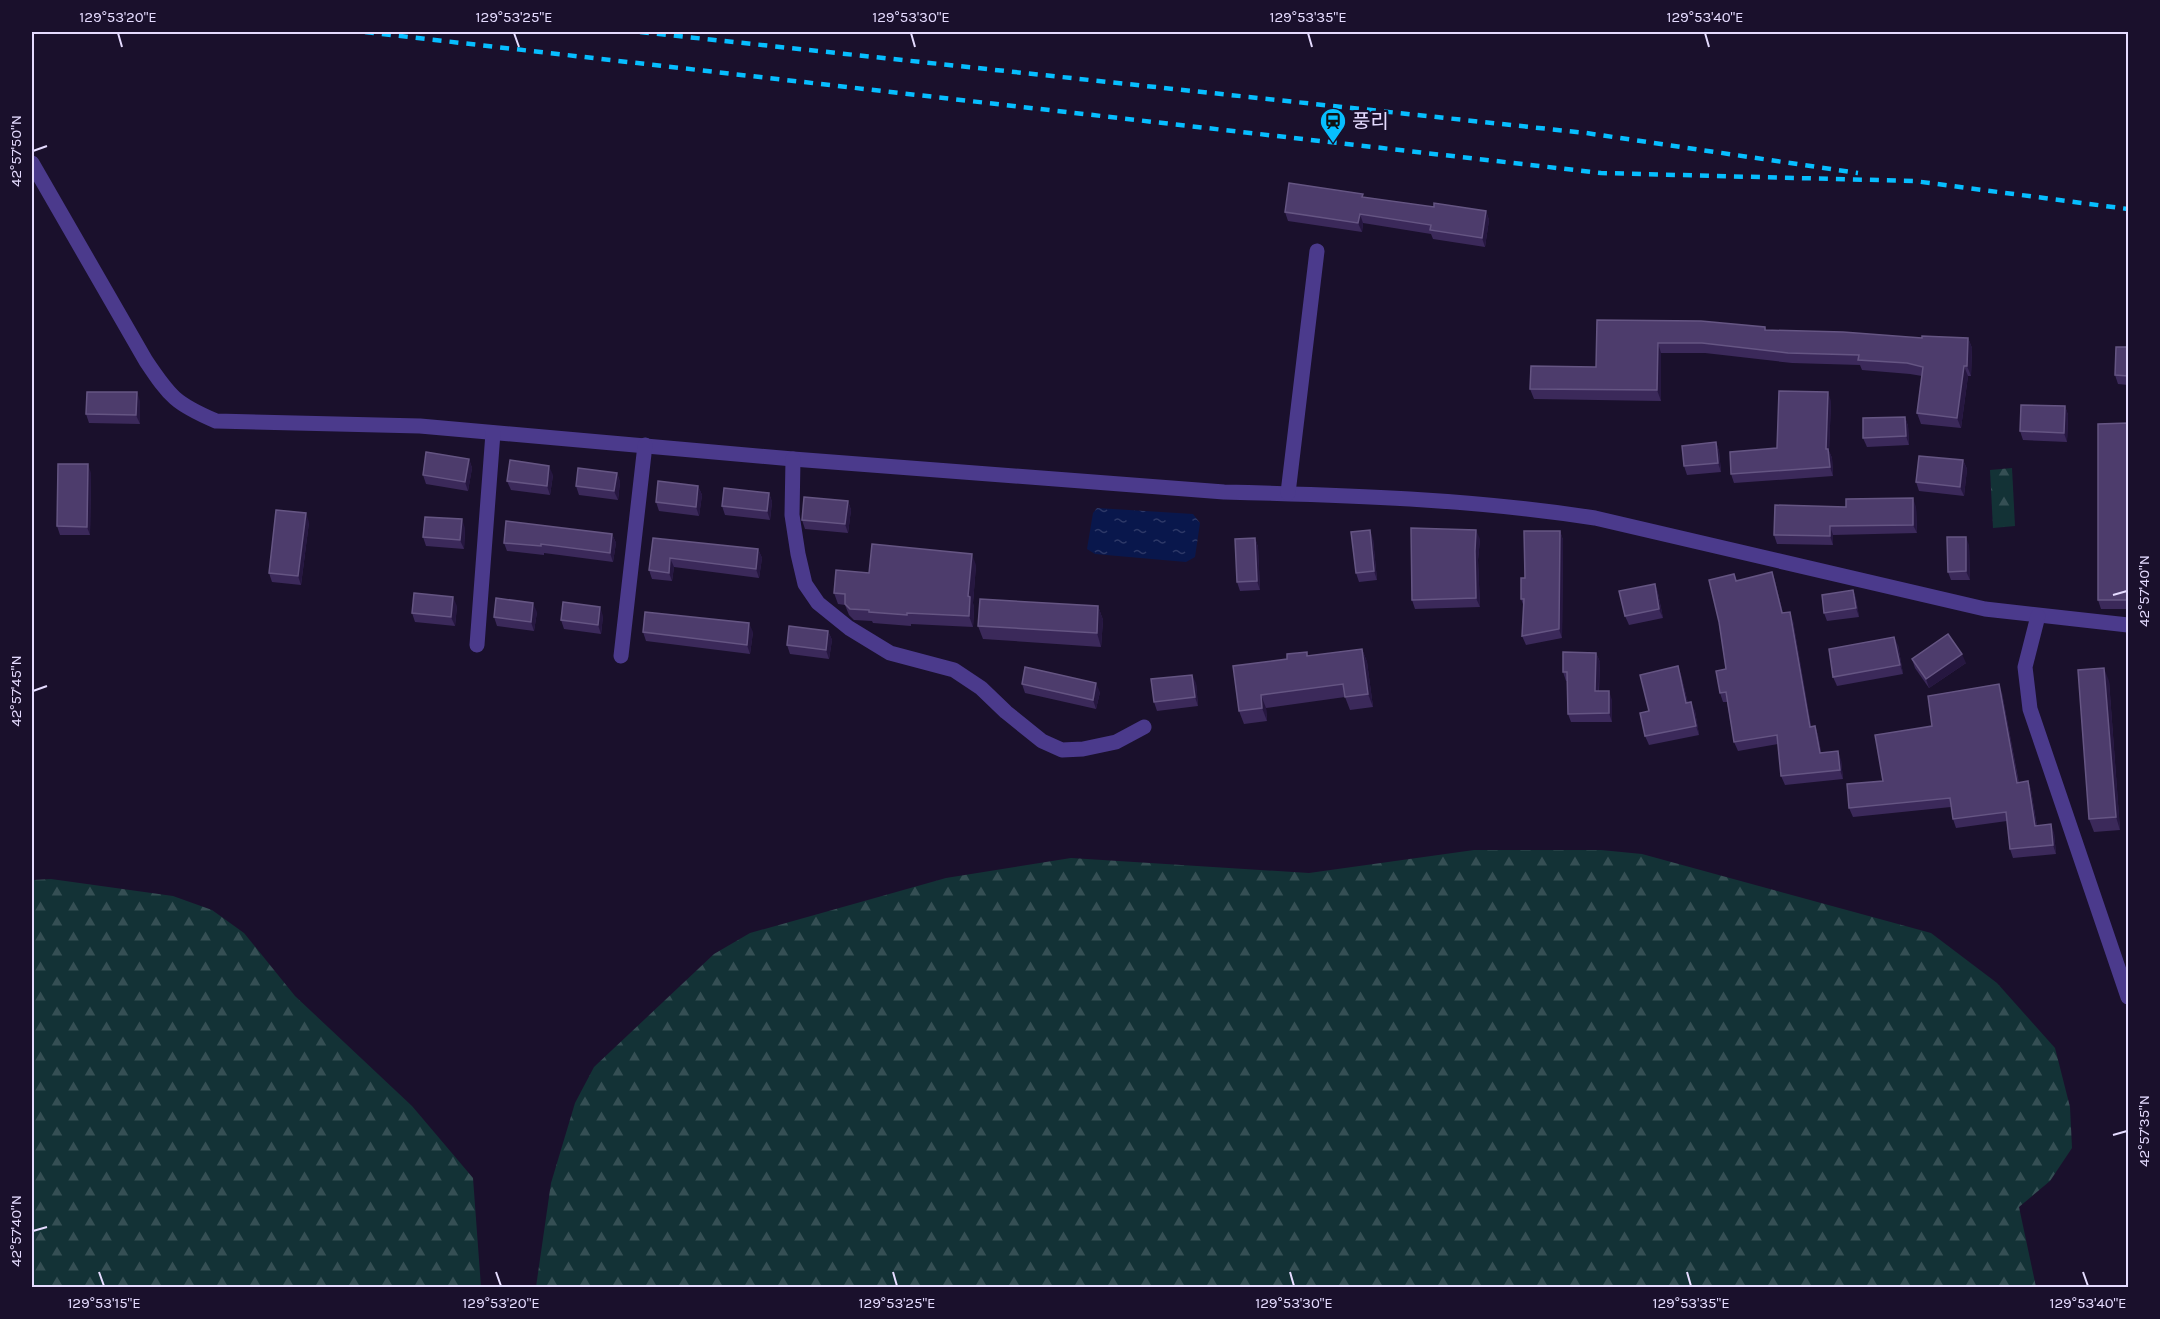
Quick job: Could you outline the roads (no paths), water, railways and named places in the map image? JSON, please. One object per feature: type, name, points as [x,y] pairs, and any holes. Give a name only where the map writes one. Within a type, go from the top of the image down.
[{"type":"street","points":[[32,163],[146,362],[170,395],[186,408],[216,421],[420,426],[793,459],[1224,492],[1288,493],[1530,508],[1595,518],[1985,609],[2128,624]]},
{"type":"street","points":[[1288,493],[1317,250]]},
{"type":"street","points":[[477,645],[493,433]]},
{"type":"street","points":[[621,656],[645,446]]},
{"type":"street","points":[[793,459],[792,515],[805,584],[818,603],[849,628],[890,653],[954,670],[981,688],[1042,741],[1062,750],[1083,749],[1116,742],[1144,727]]},
{"type":"street","points":[[2038,616],[2025,667],[2030,708],[2128,997]]},
{"type":"water","points":[[1097,508],[1193,514],[1200,523],[1195,557],[1186,562],[1095,554],[1087,549],[1093,513]]},
{"type":"railway","points":[[365,32],[1601,173],[1914,181],[2128,209]]},
{"type":"railway","points":[[640,32],[1586,133],[1858,173]]},
{"type":"place","name":"풍리","points":[[1333,144]]}]
